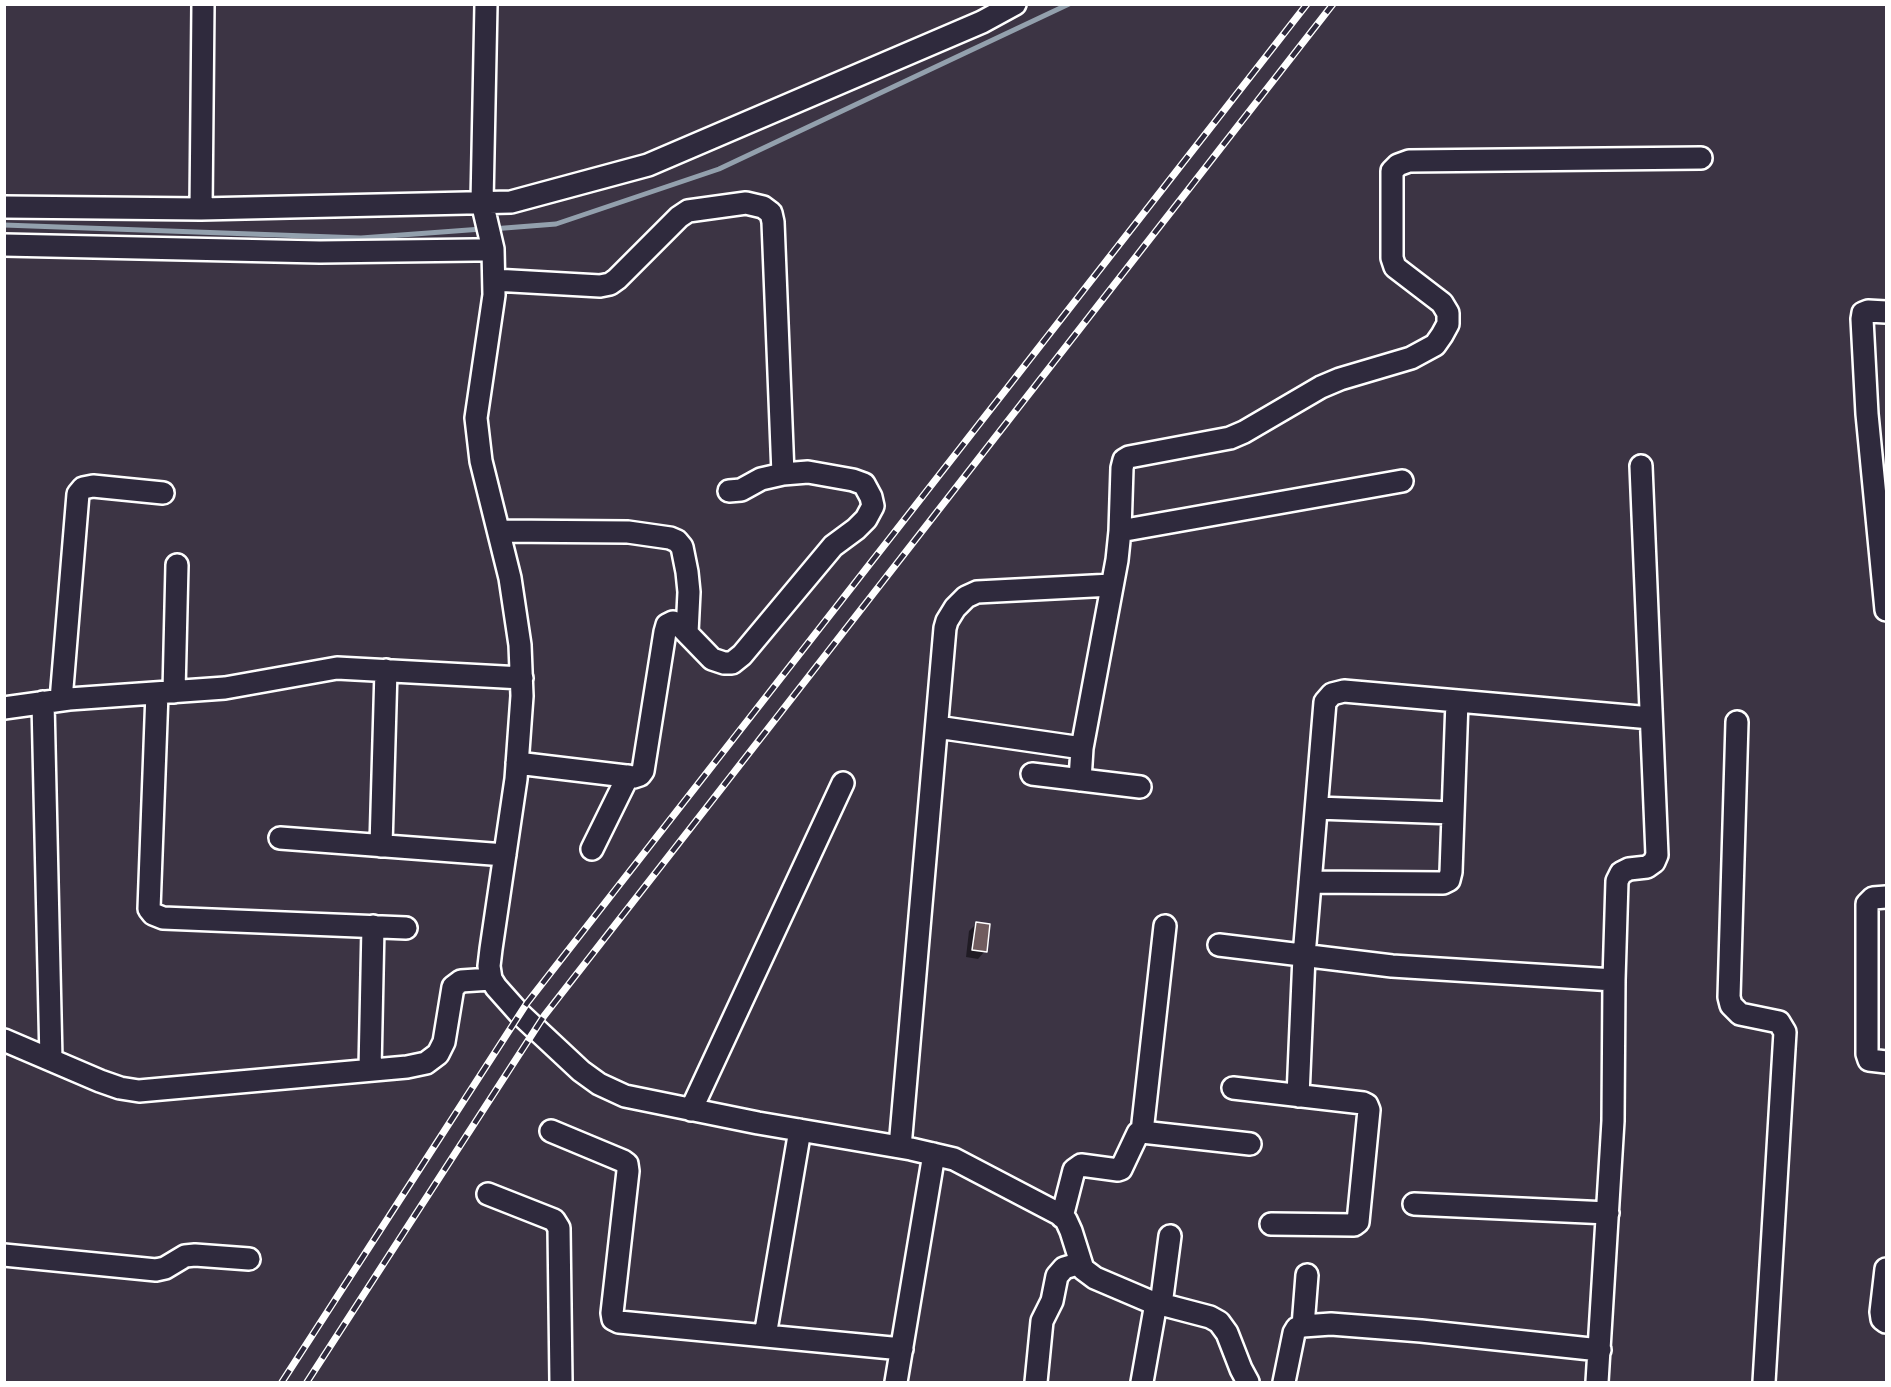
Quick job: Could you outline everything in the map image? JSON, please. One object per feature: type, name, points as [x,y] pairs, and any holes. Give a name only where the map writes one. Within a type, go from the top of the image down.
[{"type":"street","points":[[201,209],[203,4]]},
{"type":"street","points":[[486,4],[484,210],[493,251],[494,295],[476,418],[481,461],[510,578],[520,645],[522,678],[517,763],[491,949],[489,966],[491,979],[535,1029],[581,1071],[599,1084],[625,1096],[900,1147],[962,1162],[1062,1217],[1071,1231],[1083,1269],[1095,1278],[1158,1304],[1210,1317],[1219,1322],[1227,1333],[1248,1383]]},
{"type":"street","points":[[4,207],[201,209],[367,206],[484,210],[648,165],[982,22],[1015,4]]},
{"type":"street","points":[[1080,780],[1082,748],[1120,531],[1124,460],[1129,457],[1230,438],[1321,387],[1411,358],[1435,345],[1448,324],[1448,313],[1442,303],[1395,267],[1392,258],[1392,171],[1398,165],[1409,161],[1701,158]]},
{"type":"street","points":[[494,280],[600,286],[610,284],[688,211],[746,203],[763,207],[771,213],[773,222],[783,474]]},
{"type":"street","points":[[4,245],[320,252],[493,251]]},
{"type":"street","points":[[1887,312],[1868,311],[1863,314],[1862,319],[1867,414],[1887,610]]},
{"type":"street","points":[[1597,1383],[1613,1121],[1617,881],[1621,873],[1629,869],[1647,867],[1654,862],[1657,855],[1641,466]]},
{"type":"street","points":[[517,763],[634,777],[640,775],[643,771],[668,625],[673,622],[712,659],[732,663],[742,655],[833,546],[866,519],[873,506],[864,484],[808,472],[761,479],[741,490],[729,491]]},
{"type":"street","points":[[1120,531],[1402,481]]},
{"type":"street","points":[[51,1060],[52,701],[78,494],[83,488],[93,486],[163,493]]},
{"type":"street","points":[[499,531],[628,532],[677,541],[682,548],[687,572],[689,592],[687,633]]},
{"type":"street","points":[[177,565],[149,909],[153,914],[163,918],[406,928]]},
{"type":"street","points":[[900,1147],[945,628],[955,608],[966,597],[977,592],[1112,585]]},
{"type":"street","points":[[4,708],[52,701],[251,684],[337,668],[522,678]]},
{"type":"street","points":[[381,846],[386,670]]},
{"type":"street","points":[[1298,1096],[1304,956],[1325,702],[1332,694],[1344,691],[1651,718]]},
{"type":"street","points":[[1311,882],[1443,883],[1449,880],[1457,701]]},
{"type":"street","points":[[1737,722],[1729,997],[1731,1005],[1740,1014],[1779,1022],[1785,1032],[1764,1383]]},
{"type":"street","points":[[937,727],[1082,748]]},
{"type":"street","points":[[1032,774],[1140,787]]},
{"type":"street","points":[[592,849],[628,776]]},
{"type":"street","points":[[691,1110],[843,783]]},
{"type":"street","points":[[1317,808],[1453,813]]},
{"type":"street","points":[[280,838],[505,855]]},
{"type":"street","points":[[1887,897],[1873,898],[1867,904],[1867,1054],[1869,1060],[1887,1062]]},
{"type":"street","points":[[370,1070],[373,926]]},
{"type":"street","points":[[1062,1217],[1074,1170],[1081,1165],[1121,1169],[1136,1137],[1142,1132],[1165,926]]},
{"type":"street","points":[[1219,945],[1420,968],[1614,980]]},
{"type":"street","points":[[4,1040],[120,1088],[139,1091],[407,1067],[426,1063],[438,1054],[444,1042],[453,987],[461,981],[491,979]]},
{"type":"street","points":[[1233,1088],[1363,1103],[1369,1110],[1358,1222],[1354,1225],[1271,1224]]},
{"type":"street","points":[[765,1336],[800,1130]]},
{"type":"street","points":[[551,1131],[627,1164],[613,1319],[619,1322],[902,1349]]},
{"type":"street","points":[[1142,1132],[1250,1144]]},
{"type":"street","points":[[896,1383],[934,1154]]},
{"type":"street","points":[[488,1194],[554,1220],[559,1228],[561,1383]]},
{"type":"street","points":[[1414,1204],[1608,1213]]},
{"type":"street","points":[[1142,1383],[1170,1236]]},
{"type":"street","points":[[4,1255],[156,1270],[165,1268],[185,1256],[249,1259]]},
{"type":"street","points":[[1036,1383],[1042,1321],[1052,1301],[1057,1276],[1064,1269],[1081,1263]]},
{"type":"street","points":[[1887,1269],[1881,1312],[1882,1318],[1887,1322]]},
{"type":"street","points":[[1303,1326],[1307,1275]]},
{"type":"street","points":[[1284,1383],[1294,1332],[1303,1326],[1331,1324],[1422,1331],[1600,1350]]},
{"type":"building","points":[[976,922],[990,924],[987,952],[972,950]]},
{"type":"waterway","points":[[492,229],[556,224],[719,169],[1069,4]]},
{"type":"waterway","points":[[4,225],[361,238],[482,229]]},
{"type":"railway","points":[[282,1382],[527,1003],[1307,4]]},
{"type":"railway","points":[[307,1382],[544,1016],[1333,4]]}]
